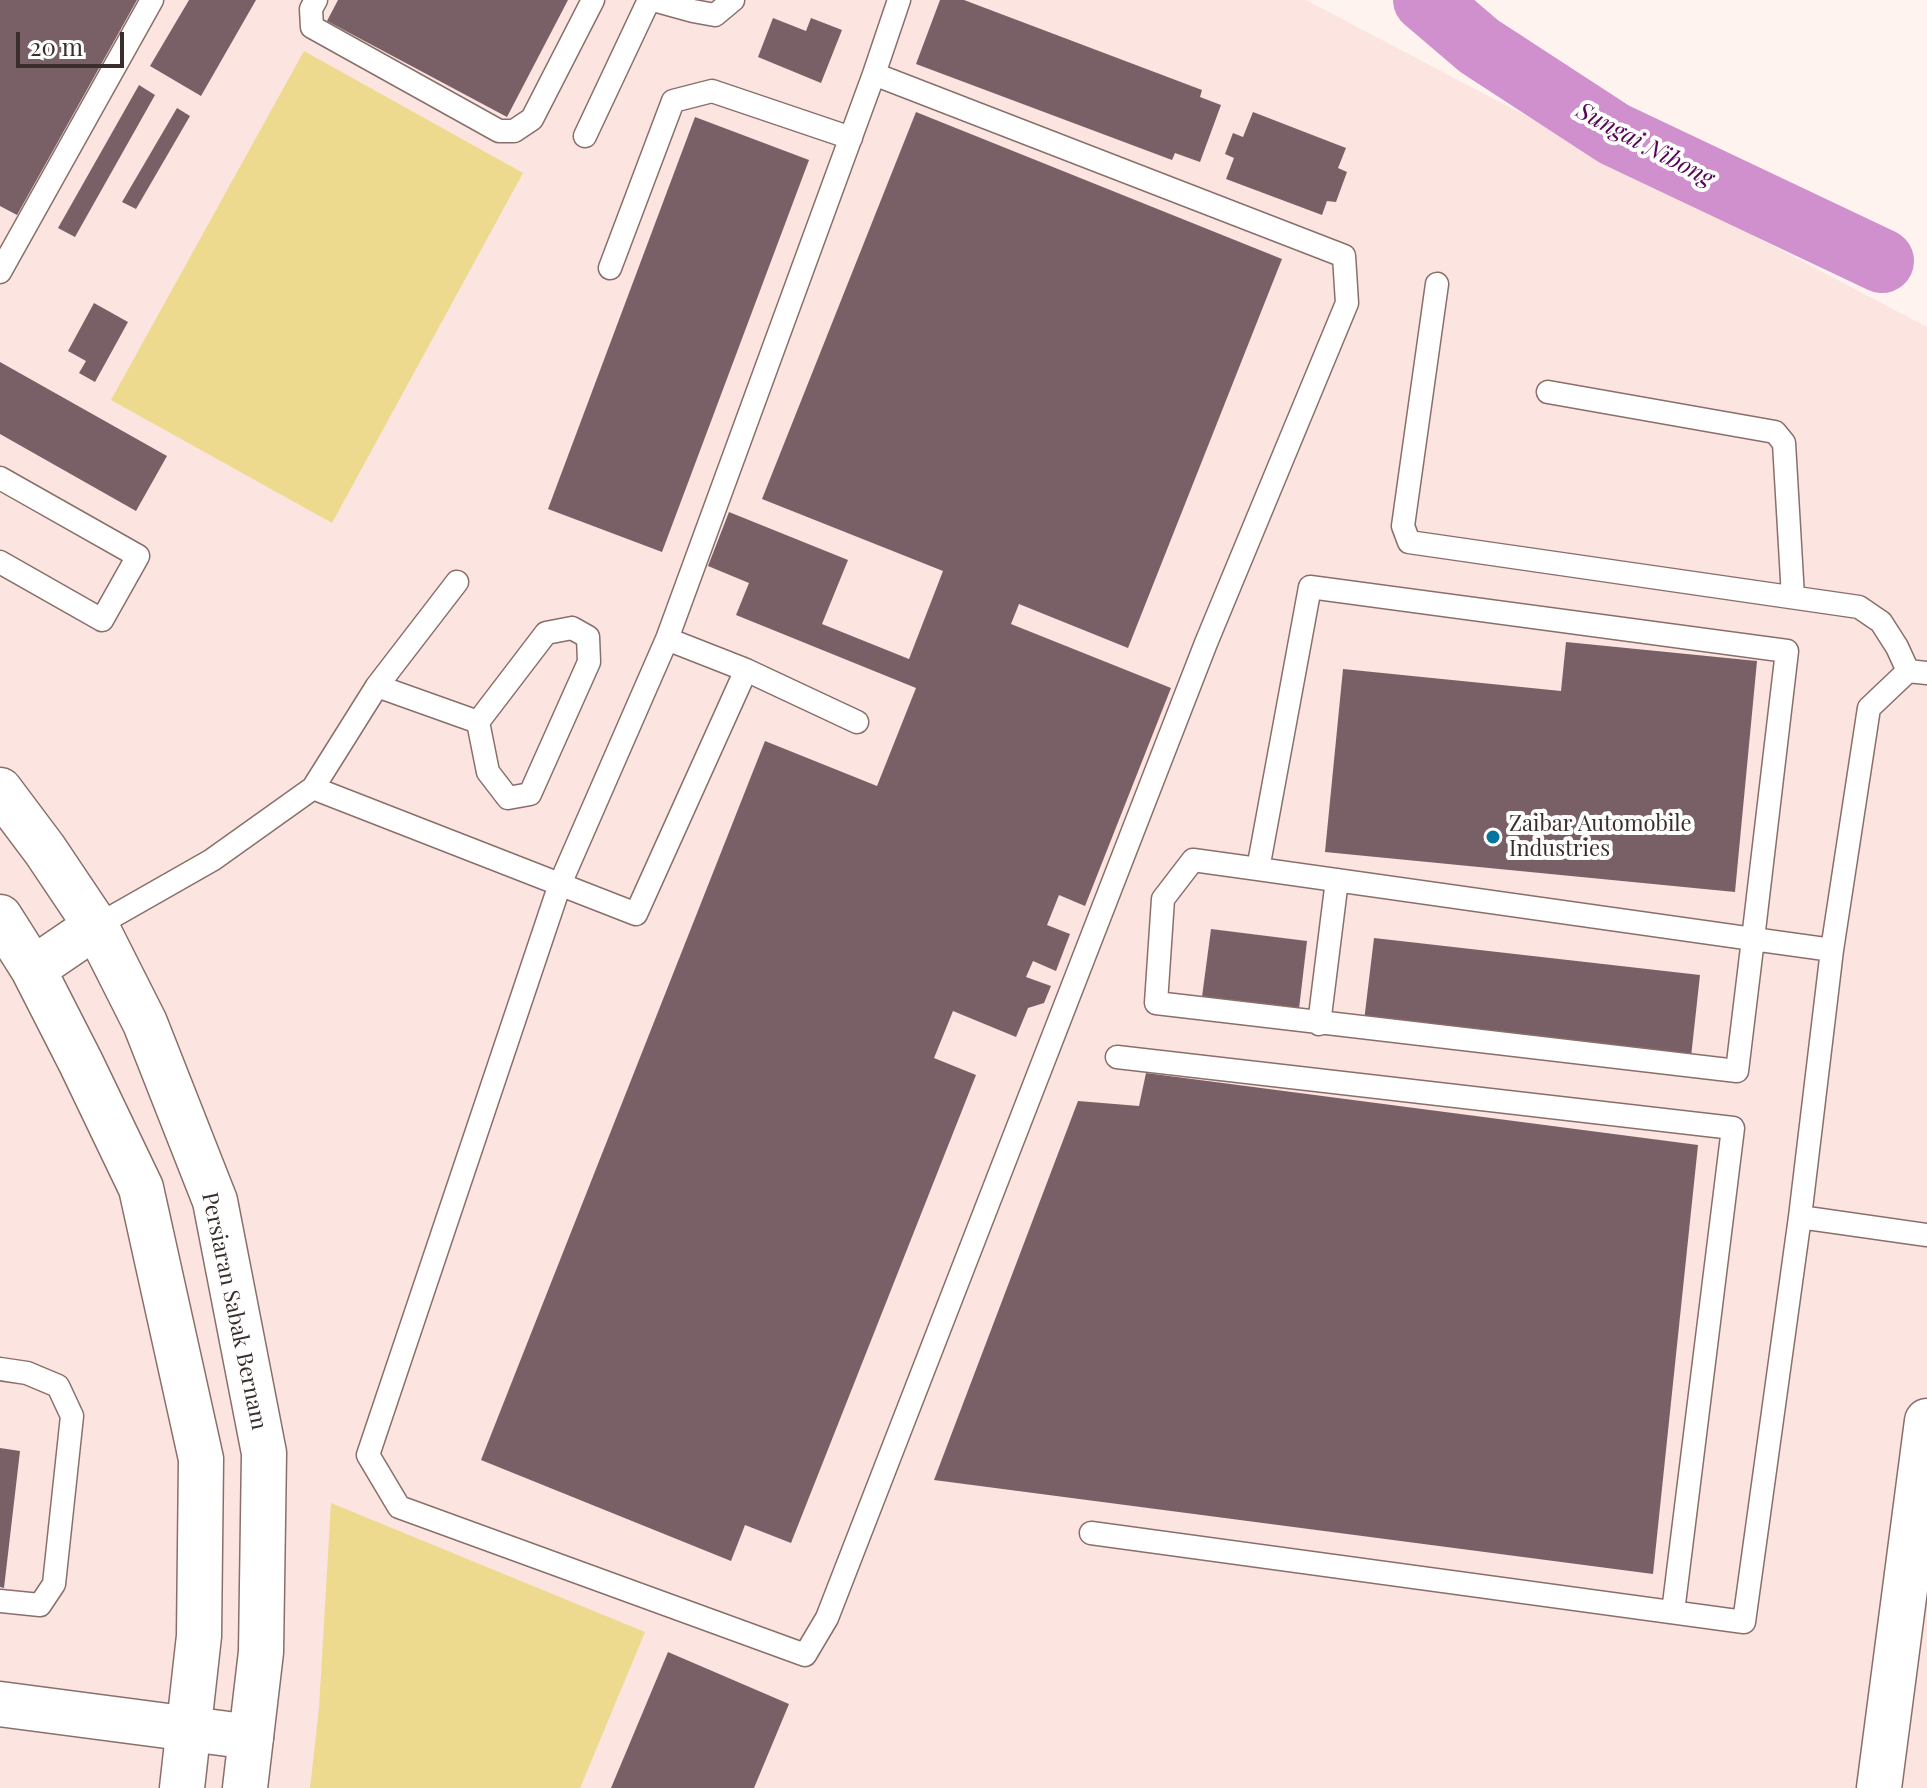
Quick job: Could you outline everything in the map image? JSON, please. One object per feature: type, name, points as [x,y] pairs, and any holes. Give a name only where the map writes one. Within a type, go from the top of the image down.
[{"type":"street","name":"Persiaran Sabak Bernam","points":[[0,790],[96,926],[145,1023],[215,1201],[264,1453],[261,1652],[245,1788]]},
{"type":"street","points":[[0,917],[33,969],[141,1188],[201,1459],[199,1636],[182,1788]]},
{"type":"street","points":[[33,969],[96,926]]},
{"type":"street","points":[[1879,1788],[1927,1421]]},
{"type":"street","points":[[0,1704],[251,1737]]},
{"type":"lane","points":[[1,267],[152,0]]},
{"type":"lane","points":[[316,0],[311,9],[312,27],[499,131],[514,131],[532,119],[593,0]]},
{"type":"lane","points":[[585,136],[651,0],[715,15],[733,0]]},
{"type":"lane","points":[[874,74],[1344,256],[1347,303],[1206,643],[827,1618],[805,1655],[399,1507],[368,1455],[560,884],[667,639],[899,0]]},
{"type":"lane","points":[[610,268],[673,101],[712,91],[851,138]]},
{"type":"lane","points":[[1091,1533],[1744,1622],[1800,1217],[1832,950],[1869,708],[1917,672],[1881,622],[1859,607],[1409,542],[1403,526],[1437,284]]},
{"type":"lane","points":[[1548,392],[1775,432],[1784,443],[1793,597]]},
{"type":"lane","points":[[0,478],[138,556],[102,620],[0,562]]},
{"type":"lane","points":[[96,926],[212,860],[313,788],[377,686],[457,582]]},
{"type":"lane","points":[[1258,869],[1310,587],[1787,651],[1753,939],[1737,1071],[1156,1003],[1163,899],[1193,860],[1337,880],[1753,939],[1832,950]]},
{"type":"lane","points":[[572,628],[588,637],[589,662],[530,794],[508,798],[488,772],[478,722],[546,633],[572,628]]},
{"type":"lane","points":[[667,639],[746,670],[857,722]]},
{"type":"lane","points":[[313,788],[636,914],[746,670]]},
{"type":"lane","points":[[377,686],[478,722]]},
{"type":"lane","points":[[1319,1024],[1337,880]]},
{"type":"lane","points":[[1117,1057],[1733,1128],[1673,1612]]},
{"type":"lane","points":[[1800,1217],[1927,1235]]},
{"type":"lane","points":[[0,1369],[27,1373],[58,1386],[72,1416],[54,1584],[40,1605],[0,1601]]},
{"type":"shaded area","points":[[0,0],[1306,0],[1927,327],[1927,1788],[0,1788]]},
{"type":"shaded area","points":[[304,51],[523,173],[332,523],[111,400]]},
{"type":"shaded area","points":[[331,1503],[645,1632],[580,1788],[310,1788],[319,1708]]},
{"type":"building","points":[[0,0],[137,0],[17,215],[0,206]]},
{"type":"building","points":[[189,0],[256,0],[201,96],[150,66]]},
{"type":"building","points":[[338,0],[568,0],[507,117],[327,21]]},
{"type":"building","points":[[940,0],[964,0],[1202,90],[1200,97],[1221,105],[1200,162],[1175,153],[1172,160],[916,64]]},
{"type":"building","points":[[773,18],[806,31],[811,18],[842,30],[821,83],[758,57]]},
{"type":"building","points":[[139,85],[155,95],[75,237],[58,228]]},
{"type":"building","points":[[177,108],[190,116],[136,209],[122,202]]},
{"type":"building","points":[[916,112],[1282,259],[1128,648],[1019,604],[1011,624],[1171,688],[1085,906],[1059,895],[1047,925],[1070,934],[1056,971],[1033,961],[1026,977],[1051,986],[1044,1003],[1028,1008],[1016,1037],[953,1011],[934,1058],[976,1075],[791,1543],[745,1525],[731,1561],[481,1460],[765,741],[877,786],[916,688],[736,615],[749,583],[708,566],[729,512],[848,560],[822,624],[909,659],[943,571],[762,499]]},
{"type":"building","points":[[1253,112],[1346,148],[1338,168],[1347,172],[1336,202],[1327,201],[1322,215],[1226,179],[1234,158],[1225,154],[1233,133],[1243,137]]},
{"type":"building","points":[[695,117],[809,160],[662,552],[548,509]]},
{"type":"building","points":[[94,303],[128,322],[95,382],[79,373],[86,361],[68,351]]},
{"type":"building","points":[[0,362],[167,456],[136,511],[0,434]]},
{"type":"building","points":[[1566,642],[1757,661],[1735,892],[1325,852],[1343,669],[1561,691]]},
{"type":"building","points":[[1211,929],[1307,941],[1299,1009],[1202,997]]},
{"type":"building","points":[[1374,938],[1700,975],[1691,1057],[1364,1021]]},
{"type":"building","points":[[1146,1073],[1698,1145],[1653,1574],[934,1480],[1078,1101],[1139,1106]]},
{"type":"building","points":[[0,1448],[20,1451],[4,1588],[0,1587]]},
{"type":"building","points":[[668,1652],[789,1704],[754,1788],[611,1788]]},
{"type":"waterway","name":"Sungai Nibong","points":[[1425,0],[1479,46],[1614,134],[1882,261]]},
{"type":"place","name":"Zaibar Automobile Industries","points":[[1493,837]]}]
